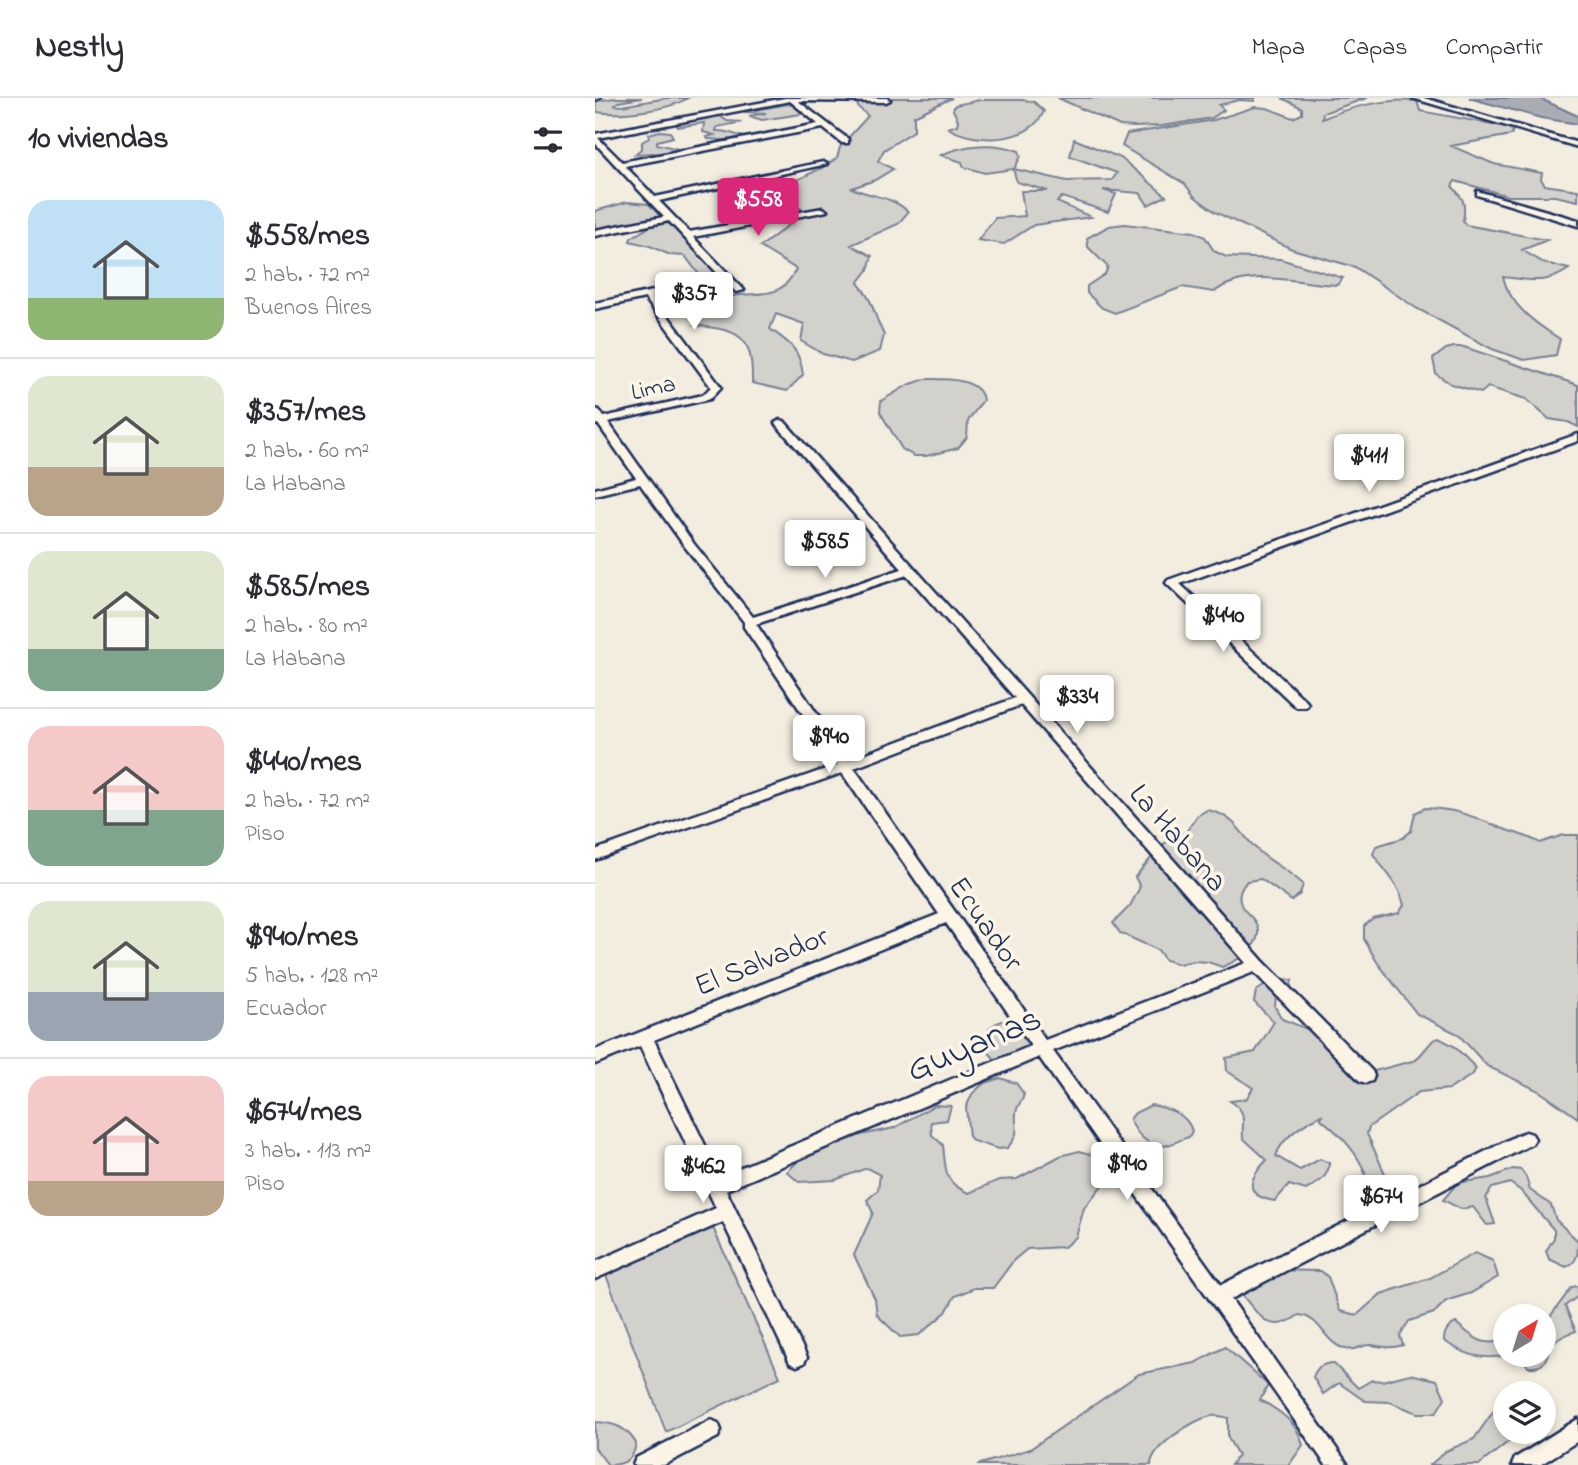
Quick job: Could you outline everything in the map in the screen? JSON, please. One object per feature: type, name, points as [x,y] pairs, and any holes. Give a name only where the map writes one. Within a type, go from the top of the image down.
[{"type":"street","points":[[1416,98],[1578,145]]},
{"type":"street","points":[[790,99],[845,141]]},
{"type":"street","points":[[595,138],[790,99],[886,100]]},
{"type":"street","points":[[620,165],[825,125]]},
{"type":"street","points":[[595,138],[739,290]]},
{"type":"street","points":[[653,200],[823,164]]},
{"type":"street","points":[[1480,192],[1578,223]]},
{"type":"street","points":[[687,236],[823,211]]},
{"type":"street","points":[[595,233],[671,218]]},
{"type":"street","points":[[595,306],[727,278]]},
{"type":"street","name":"Lima","points":[[597,418],[706,397],[716,387],[647,295]]},
{"type":"street","name":"Ecuador","points":[[597,418],[750,622],[750,627],[948,916],[1338,1465]]},
{"type":"street","name":"La Habana","points":[[780,423],[1257,965],[1366,1076]]},
{"type":"street","points":[[1301,704],[1172,583],[1578,437]]},
{"type":"street","points":[[595,492],[642,480]]},
{"type":"street","points":[[750,622],[910,570]]},
{"type":"street","points":[[595,855],[845,767],[1023,700]]},
{"type":"street","name":"El Salvador","points":[[595,1057],[948,916]]},
{"type":"street","name":"Guyanas","points":[[716,1186],[1041,1049],[1257,965]]},
{"type":"street","points":[[645,1037],[797,1357]]},
{"type":"street","points":[[1218,1296],[1526,1139]]},
{"type":"street","points":[[595,1271],[727,1211]]},
{"type":"street","points":[[1522,1465],[1578,1429]]},
{"type":"street","points":[[643,1465],[711,1430]]},
{"type":"shaded area","points":[[642,98],[618,102],[615,105],[621,106],[667,98],[688,98],[669,106],[644,111],[597,112],[595,101]]},
{"type":"shaded area","points":[[856,98],[952,98],[914,116],[914,131],[884,150],[878,161],[893,169],[875,180],[852,188],[889,200],[908,212],[898,224],[851,245],[872,256],[868,270],[858,283],[870,302],[884,335],[880,351],[852,362],[823,354],[801,341],[804,324],[776,314],[770,329],[793,347],[803,375],[787,391],[752,383],[752,366],[746,344],[732,333],[694,325],[700,307],[727,297],[775,291],[790,280],[796,269],[760,247],[794,221],[802,209],[781,201],[780,188],[837,158],[840,147],[868,116],[858,107]]},
{"type":"shaded area","points":[[1058,98],[1255,98],[1255,101],[1239,100],[1219,105],[1224,110],[1212,118],[1162,126],[1134,127],[1120,126]]},
{"type":"shaded area","points":[[1282,98],[1367,98],[1323,113],[1322,119],[1368,104],[1406,100],[1417,101],[1420,111],[1502,126],[1513,130],[1511,135],[1451,146],[1494,164],[1542,173],[1541,179],[1545,185],[1578,190],[1578,201],[1555,196],[1509,196],[1455,181],[1452,186],[1463,202],[1463,221],[1466,225],[1547,240],[1522,250],[1544,263],[1569,269],[1545,279],[1503,277],[1511,297],[1518,305],[1533,320],[1560,339],[1556,355],[1524,360],[1492,349],[1416,308],[1355,267],[1292,249],[1215,212],[1194,196],[1185,184],[1122,146],[1127,134],[1214,120],[1255,107],[1267,108],[1293,118],[1302,114],[1302,108]]},
{"type":"shaded area","points":[[1469,98],[1539,98],[1578,116],[1578,124],[1541,118]]},
{"type":"shaded area","points":[[980,100],[1034,102],[1044,111],[1037,122],[1015,135],[1001,138],[972,137],[948,128],[957,125],[958,120],[953,110],[955,105]]},
{"type":"shaded area","points":[[788,104],[800,107],[807,113],[762,120],[749,116],[766,113],[744,112]]},
{"type":"shaded area","points":[[720,116],[727,121],[742,122],[717,127],[716,131],[750,137],[736,141],[708,139],[706,137],[714,135],[703,132],[704,123],[678,127],[675,123]]},
{"type":"shaded area","points":[[670,132],[673,137],[657,141],[657,144],[678,149],[699,147],[659,156],[654,153],[635,154],[642,148],[642,142],[649,138],[649,134]]},
{"type":"shaded area","points":[[1074,139],[1121,158],[1166,196],[1148,205],[1140,193],[1103,190],[1116,194],[1108,212],[1062,197],[1057,202],[1091,217],[1034,225],[1004,244],[978,240],[995,218],[1025,216],[1021,191],[1048,191],[1017,182],[1013,169],[985,173],[964,167],[962,162],[941,155],[970,147],[1000,146],[1019,151],[1021,156],[1014,169],[1067,181],[1112,180],[1117,173],[1070,156]]},
{"type":"shaded area","points":[[627,202],[649,204],[661,217],[595,230],[595,211]]},
{"type":"shaded area","points":[[667,223],[692,238],[720,274],[717,278],[701,277],[685,256],[670,255],[630,241],[651,226]]},
{"type":"shaded area","points":[[1124,224],[1194,232],[1205,237],[1214,251],[1226,257],[1280,259],[1343,278],[1337,285],[1257,278],[1227,284],[1214,292],[1182,287],[1115,313],[1102,308],[1087,293],[1087,286],[1105,274],[1108,267],[1088,247],[1087,238],[1109,226]]},
{"type":"shaded area","points":[[1464,347],[1578,385],[1578,427],[1568,422],[1549,419],[1526,399],[1488,387],[1481,393],[1451,384],[1436,374],[1433,359],[1446,349]]},
{"type":"shaded area","points":[[926,379],[968,383],[980,392],[983,400],[968,421],[967,437],[958,448],[926,456],[914,456],[902,449],[880,412],[881,401],[908,385]]},
{"type":"shaded area","points":[[1425,808],[1466,814],[1540,843],[1563,835],[1578,835],[1578,1118],[1539,1091],[1487,1066],[1458,1034],[1417,1014],[1377,962],[1364,939],[1364,926],[1373,919],[1399,913],[1404,905],[1395,884],[1373,854],[1376,846],[1403,838],[1411,831],[1415,813]]},
{"type":"shaded area","points":[[1207,810],[1226,817],[1262,854],[1303,884],[1300,894],[1292,901],[1261,879],[1247,881],[1241,890],[1240,901],[1243,909],[1253,919],[1258,935],[1251,949],[1222,967],[1208,962],[1179,964],[1165,960],[1158,950],[1120,933],[1113,923],[1130,906],[1140,887],[1135,877],[1163,844],[1186,832],[1197,816]]},
{"type":"shaded area","points":[[1277,978],[1292,980],[1290,991],[1276,995],[1275,1007],[1282,1019],[1312,1031],[1333,1055],[1371,1072],[1416,1060],[1433,1040],[1439,1038],[1454,1046],[1476,1068],[1473,1074],[1450,1089],[1419,1092],[1369,1127],[1367,1134],[1387,1178],[1384,1186],[1378,1190],[1368,1182],[1353,1151],[1321,1119],[1322,1115],[1289,1137],[1276,1156],[1300,1170],[1320,1159],[1329,1163],[1322,1179],[1306,1190],[1289,1185],[1275,1201],[1264,1199],[1253,1191],[1256,1173],[1267,1160],[1243,1138],[1242,1113],[1230,1101],[1246,1099],[1253,1088],[1227,1071],[1226,1058],[1255,1052],[1274,1022],[1254,1002],[1256,991]]},
{"type":"shaded area","points":[[1017,1018],[1029,1021],[1037,1027],[1044,1047],[998,1063],[985,1048],[989,1029],[997,1023]]},
{"type":"shaded area","points":[[1000,1078],[1016,1083],[1024,1094],[1016,1114],[1015,1136],[1007,1148],[998,1149],[973,1141],[969,1136],[966,1108],[972,1094],[983,1084]]},
{"type":"shaded area","points":[[935,1105],[951,1106],[947,1120],[931,1122],[932,1135],[943,1145],[950,1180],[969,1193],[999,1180],[1017,1179],[1060,1156],[1079,1151],[1094,1155],[1104,1183],[1084,1208],[1076,1237],[1064,1247],[1027,1249],[1014,1260],[993,1288],[974,1288],[955,1296],[946,1312],[919,1335],[900,1337],[877,1315],[875,1299],[854,1255],[873,1213],[867,1200],[878,1190],[880,1175],[867,1168],[835,1180],[799,1182],[787,1172],[813,1152],[861,1135],[894,1128]]},
{"type":"shaded area","points":[[1151,1105],[1170,1110],[1186,1120],[1192,1131],[1189,1137],[1162,1146],[1145,1140],[1130,1119],[1135,1113]]},
{"type":"shaded area","points":[[1513,1169],[1521,1170],[1530,1190],[1551,1205],[1556,1220],[1578,1241],[1576,1257],[1570,1265],[1566,1267],[1549,1259],[1546,1251],[1554,1238],[1554,1230],[1521,1191],[1510,1183],[1492,1188],[1486,1198],[1495,1224],[1487,1225],[1473,1207],[1461,1209],[1443,1200],[1457,1183],[1490,1178]]},
{"type":"shaded area","points":[[713,1228],[780,1377],[666,1432],[606,1275]]},
{"type":"shaded area","points":[[1475,1253],[1493,1261],[1498,1277],[1471,1293],[1446,1301],[1434,1313],[1409,1321],[1400,1336],[1403,1345],[1394,1347],[1368,1345],[1352,1350],[1345,1349],[1332,1341],[1313,1320],[1306,1317],[1299,1315],[1281,1324],[1267,1321],[1242,1295],[1243,1286],[1273,1270],[1321,1271],[1328,1277],[1340,1311],[1357,1315],[1381,1294],[1430,1278]]},
{"type":"shaded area","points":[[1578,1286],[1578,1296],[1565,1306],[1576,1331],[1556,1341],[1556,1309],[1572,1287]]},
{"type":"shaded area","points":[[1456,1323],[1478,1340],[1493,1343],[1493,1357],[1467,1353],[1444,1341],[1451,1326]]},
{"type":"shaded area","points":[[1225,1347],[1268,1385],[1260,1400],[1281,1413],[1297,1430],[1303,1445],[1289,1465],[1231,1465],[1238,1455],[1228,1438],[1228,1418],[1211,1416],[1194,1423],[1166,1442],[1158,1450],[1151,1465],[977,1465],[1030,1449],[1139,1374],[1195,1363]]},
{"type":"shaded area","points":[[1333,1363],[1358,1388],[1372,1380],[1382,1381],[1410,1374],[1437,1380],[1445,1398],[1436,1413],[1417,1413],[1390,1402],[1365,1401],[1339,1383],[1323,1394],[1313,1377],[1320,1367]]},
{"type":"shaded area","points":[[1493,1412],[1493,1444],[1505,1444],[1479,1465],[1430,1465],[1446,1451],[1474,1439]]},
{"type":"shaded area","points":[[595,1422],[613,1425],[628,1433],[636,1443],[633,1454],[623,1463],[608,1465],[595,1448]]}]
